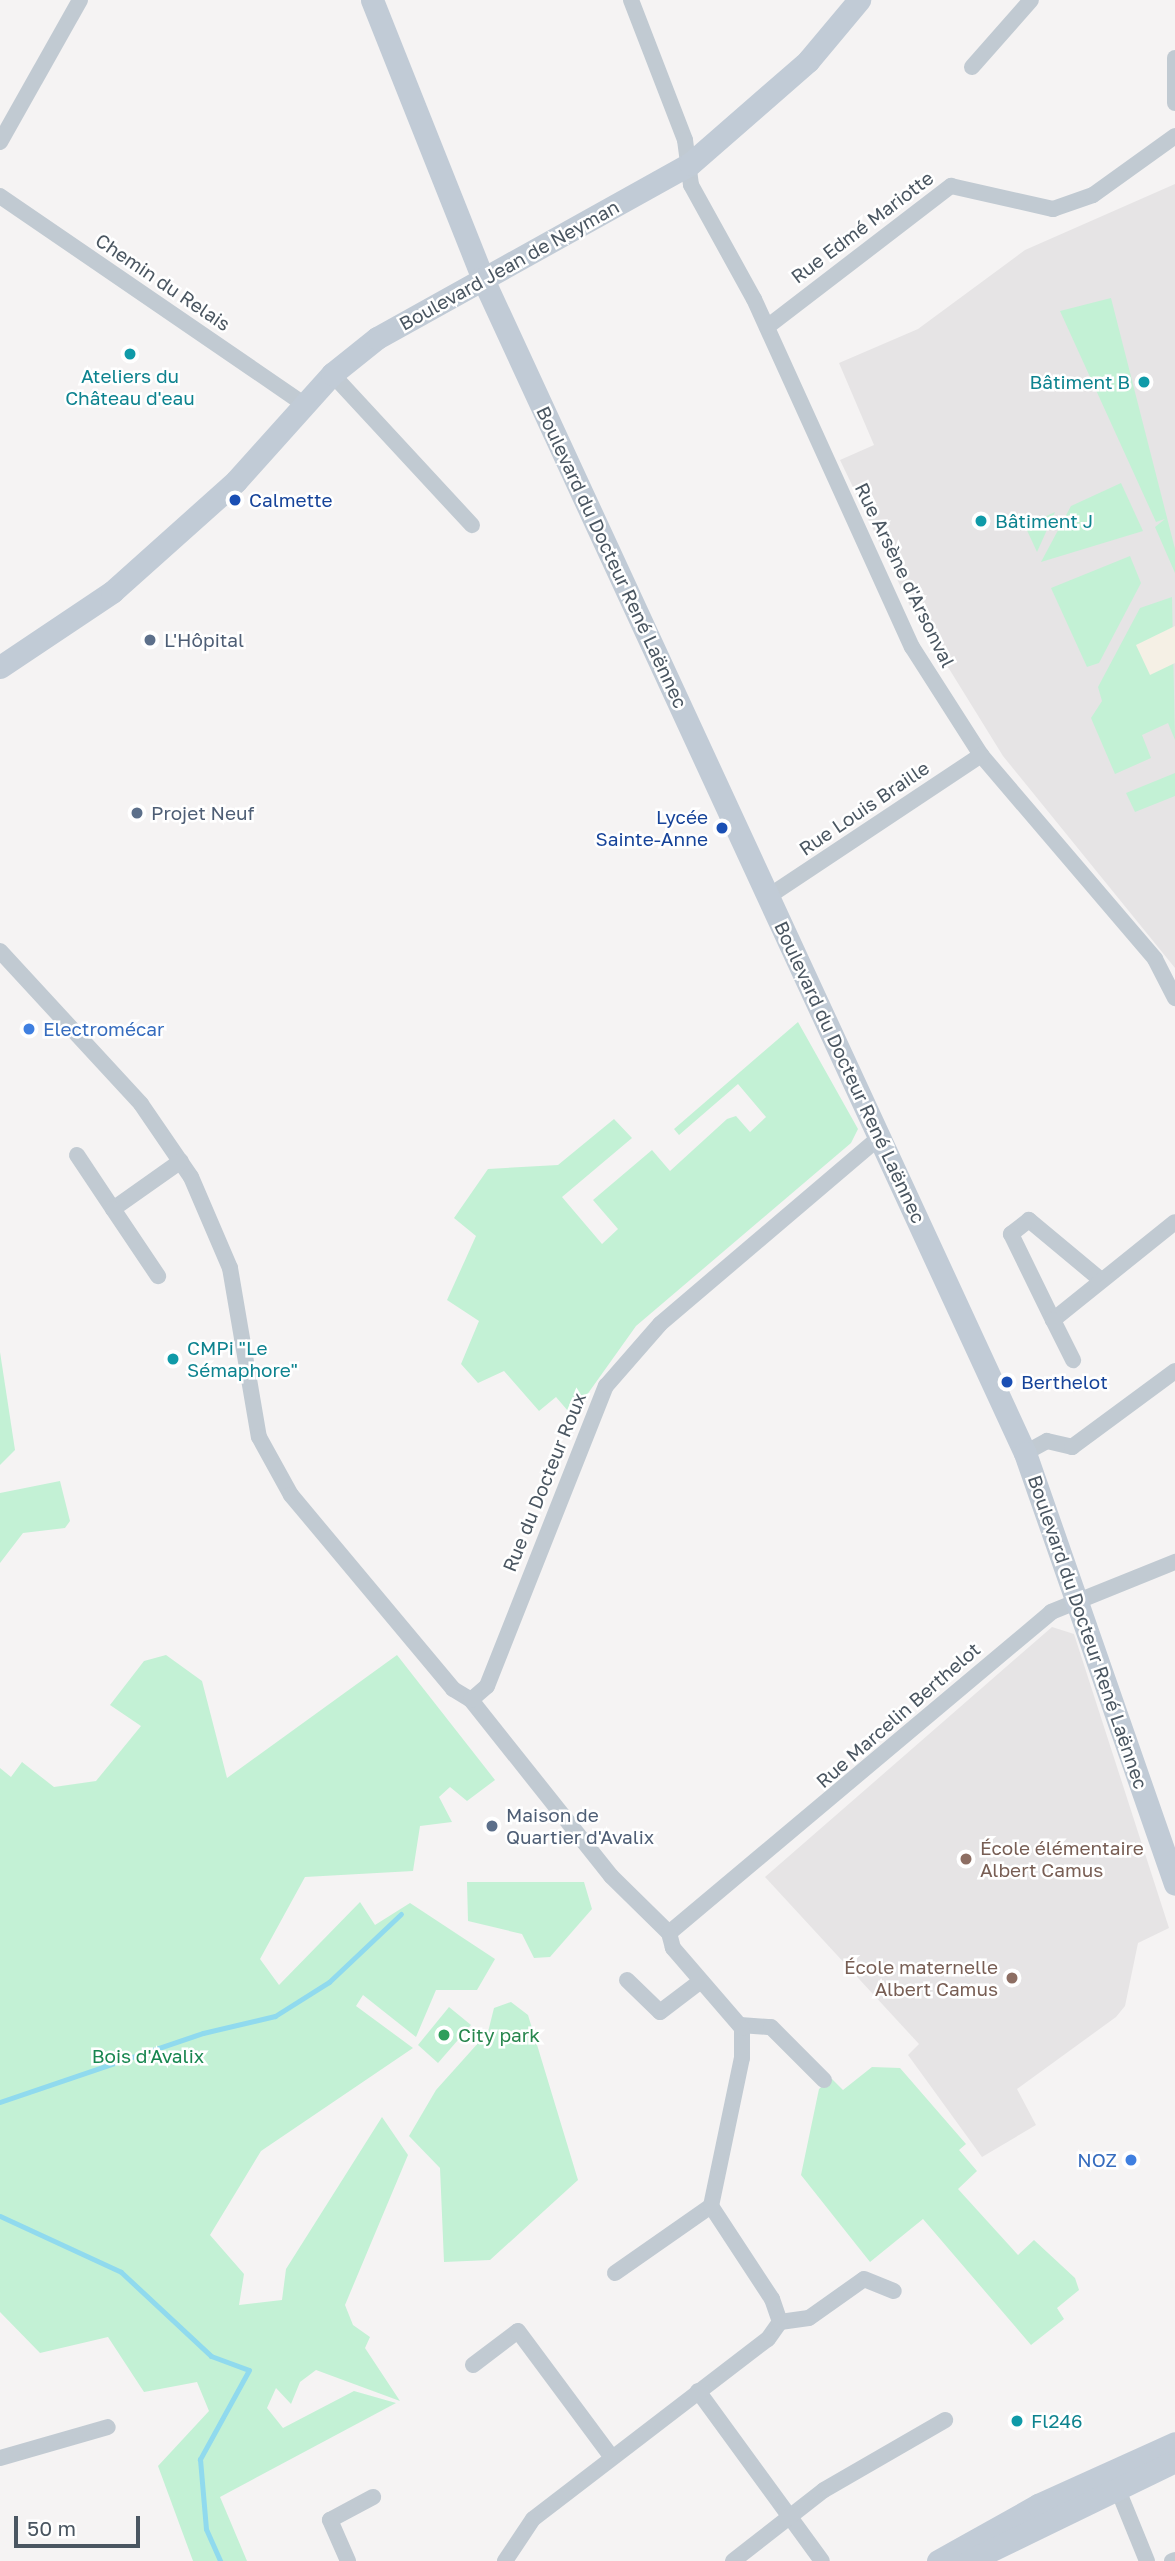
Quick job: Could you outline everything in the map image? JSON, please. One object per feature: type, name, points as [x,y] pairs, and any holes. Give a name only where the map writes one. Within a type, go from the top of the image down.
[{"type":"street","points":[[0,142],[80,0]]},
{"type":"street","name":"Boulevard du Docteur René Laënnec","points":[[372,0],[425,147],[482,277],[881,1136],[1025,1453],[1078,1596],[1175,1884]]},
{"type":"street","name":"Rue Arsène d'Arsonval","points":[[631,0],[690,164],[691,185],[767,327],[912,647],[981,755],[1155,958],[1175,998]]},
{"type":"street","name":"Boulevard Jean de Neyman","points":[[0,667],[49,640],[148,562],[236,481],[302,403],[332,374],[422,308],[690,164],[792,77],[859,0]]},
{"type":"street","points":[[972,67],[1031,0]]},
{"type":"street","points":[[1175,58],[1175,103]]},
{"type":"street","name":"Rue Edmé Mariotte","points":[[767,327],[951,186],[1031,209],[1062,207],[1128,174],[1175,136]]},
{"type":"street","name":"Chemin du Relais","points":[[0,196],[302,403]]},
{"type":"street","points":[[332,374],[472,526]]},
{"type":"street","name":"Rue Louis Braille","points":[[769,896],[981,755]]},
{"type":"street","points":[[0,951],[141,1104],[181,1161],[230,1268],[250,1404],[270,1464],[380,1605],[453,1689],[471,1700],[629,1897],[668,1933],[673,1948],[740,2025],[742,2058],[710,2206],[614,2273]]},
{"type":"street","name":"Rue du Docteur Roux","points":[[471,1700],[487,1686],[606,1386],[660,1324],[881,1136]]},
{"type":"street","points":[[77,1156],[158,1276]]},
{"type":"street","points":[[113,1209],[181,1161]]},
{"type":"street","points":[[1073,1360],[1012,1234],[1029,1220],[1101,1280]]},
{"type":"street","points":[[1053,1320],[1175,1222]]},
{"type":"street","points":[[1025,1453],[1047,1441],[1072,1447],[1175,1371]]},
{"type":"street","name":"Rue Marcelin Berthelot","points":[[668,1933],[1041,1619],[1078,1596],[1175,1562]]},
{"type":"street","points":[[627,1980],[660,2012],[701,1981]]},
{"type":"street","points":[[740,2025],[771,2028],[824,2080]]},
{"type":"street","points":[[710,2206],[772,2299],[780,2322]]},
{"type":"street","points":[[505,2561],[533,2519],[611,2456],[768,2339],[780,2322],[808,2318],[864,2279],[894,2291]]},
{"type":"street","points":[[473,2365],[518,2331],[611,2456]]},
{"type":"street","points":[[698,2391],[822,2561]]},
{"type":"street","points":[[733,2561],[824,2490],[945,2420]]},
{"type":"street","points":[[0,2458],[107,2427]]},
{"type":"street","points":[[938,2561],[1049,2499],[1175,2443]]},
{"type":"street","points":[[969,2561],[1116,2485],[1175,2461]]},
{"type":"street","points":[[1116,2485],[1147,2561]]},
{"type":"street","points":[[348,2561],[330,2520],[373,2497]]},
{"type":"shaded area","points":[[1175,184],[1175,968],[1003,756],[909,604],[840,460],[874,445],[839,363],[918,329],[1025,250]]},
{"type":"shaded area","points":[[1052,1627],[1074,1634],[1169,1928],[1138,1943],[1125,2006],[1116,2017],[1017,2089],[1036,2125],[982,2157],[908,2055],[919,2044],[765,1877]]},
{"type":"green space","points":[[1111,298],[1175,549],[1175,573],[1155,527],[1165,519],[1156,522],[1060,311]]},
{"type":"green space","points":[[1121,483],[1143,531],[1041,562],[1071,506]]},
{"type":"green space","points":[[1055,512],[1037,552],[1025,526]]},
{"type":"green space","points":[[1130,556],[1141,583],[1099,663],[1087,667],[1051,588]]},
{"type":"green space","points":[[1172,597],[1175,740],[1168,723],[1142,735],[1151,758],[1115,774],[1091,718],[1102,701],[1098,687],[1140,608]]},
{"type":"green space","points":[[1175,773],[1175,796],[1135,812],[1126,793]]},
{"type":"green space","points":[[798,1022],[858,1129],[851,1143],[636,1326],[584,1399],[568,1411],[556,1397],[539,1411],[504,1371],[478,1383],[461,1364],[479,1321],[447,1300],[476,1236],[454,1218],[488,1169],[558,1165],[614,1119],[632,1138],[562,1197],[602,1244],[618,1229],[593,1200],[652,1150],[670,1171],[727,1119],[736,1116],[750,1132],[766,1117],[738,1084],[679,1135],[674,1129]]},
{"type":"green space","points":[[0,1352],[15,1450],[0,1465]]},
{"type":"green space","points":[[60,1481],[70,1521],[65,1528],[23,1533],[0,1563],[0,1493]]},
{"type":"green space","name":"Bois d'Avalix","points":[[166,1655],[202,1681],[227,1778],[397,1655],[495,1780],[467,1801],[450,1787],[439,1797],[452,1822],[420,1826],[413,1871],[305,1877],[260,1959],[279,1985],[360,1902],[375,1925],[410,1903],[495,1959],[477,1990],[436,1990],[416,2037],[363,1995],[356,2006],[413,2048],[261,2151],[210,2235],[244,2274],[239,2305],[282,2300],[286,2269],[382,2117],[408,2155],[345,2305],[353,2325],[370,2337],[365,2348],[400,2401],[316,2370],[300,2382],[291,2404],[276,2388],[267,2408],[283,2428],[354,2391],[396,2403],[220,2497],[247,2561],[193,2561],[158,2466],[209,2411],[197,2382],[144,2392],[108,2337],[40,2353],[0,2312],[0,1768],[11,1777],[22,1762],[54,1787],[96,1781],[141,1726],[110,1705],[144,1661]]},
{"type":"green space","points":[[467,1882],[584,1882],[592,1909],[550,1957],[534,1958],[522,1934],[468,1921]]},
{"type":"green space","points":[[511,2002],[528,2015],[578,2180],[490,2260],[444,2262],[440,2168],[409,2136],[436,2090],[488,2032],[494,2008]]},
{"type":"green space","name":"City park","points":[[449,2007],[471,2025],[438,2063],[418,2045]]},
{"type":"green space","points":[[872,2067],[900,2068],[966,2144],[959,2150],[977,2171],[958,2189],[1018,2255],[1034,2240],[1075,2278],[1079,2290],[1057,2308],[1064,2319],[1031,2345],[923,2219],[870,2262],[801,2175],[819,2089],[832,2079],[843,2090]]},
{"type":"sand","points":[[1175,626],[1175,663],[1150,675],[1136,645]]},
{"type":"waterway","points":[[0,2102],[203,2033],[275,2016],[329,1982],[401,1914]]},
{"type":"waterway","points":[[0,2216],[121,2272],[211,2356],[249,2370],[200,2459],[206,2529],[220,2561]]},
{"type":"place","name":"Ateliers du Château d'eau","points":[[130,354]]},
{"type":"place","name":"Bâtiment B","points":[[1144,382]]},
{"type":"place","name":"Calmette","points":[[235,500]]},
{"type":"place","name":"Bâtiment J","points":[[981,521]]},
{"type":"place","name":"L'Hôpital","points":[[150,640]]},
{"type":"place","name":"Projet Neuf","points":[[137,813]]},
{"type":"place","name":"Lycée Sainte-Anne","points":[[722,828]]},
{"type":"place","name":"Electromécar","points":[[29,1029]]},
{"type":"place","name":"CMPi \"Le Sémaphore\"","points":[[173,1359]]},
{"type":"place","name":"Berthelot","points":[[1007,1382]]},
{"type":"place","name":"Maison de Quartier d'Avalix","points":[[492,1826]]},
{"type":"place","name":"École élémentaire Albert Camus","points":[[966,1859]]},
{"type":"place","name":"École maternelle Albert Camus","points":[[1012,1978]]},
{"type":"place","name":"City park","points":[[444,2035]]},
{"type":"place","name":"NOZ","points":[[1131,2160]]},
{"type":"place","name":"Fl246","points":[[1017,2421]]}]
